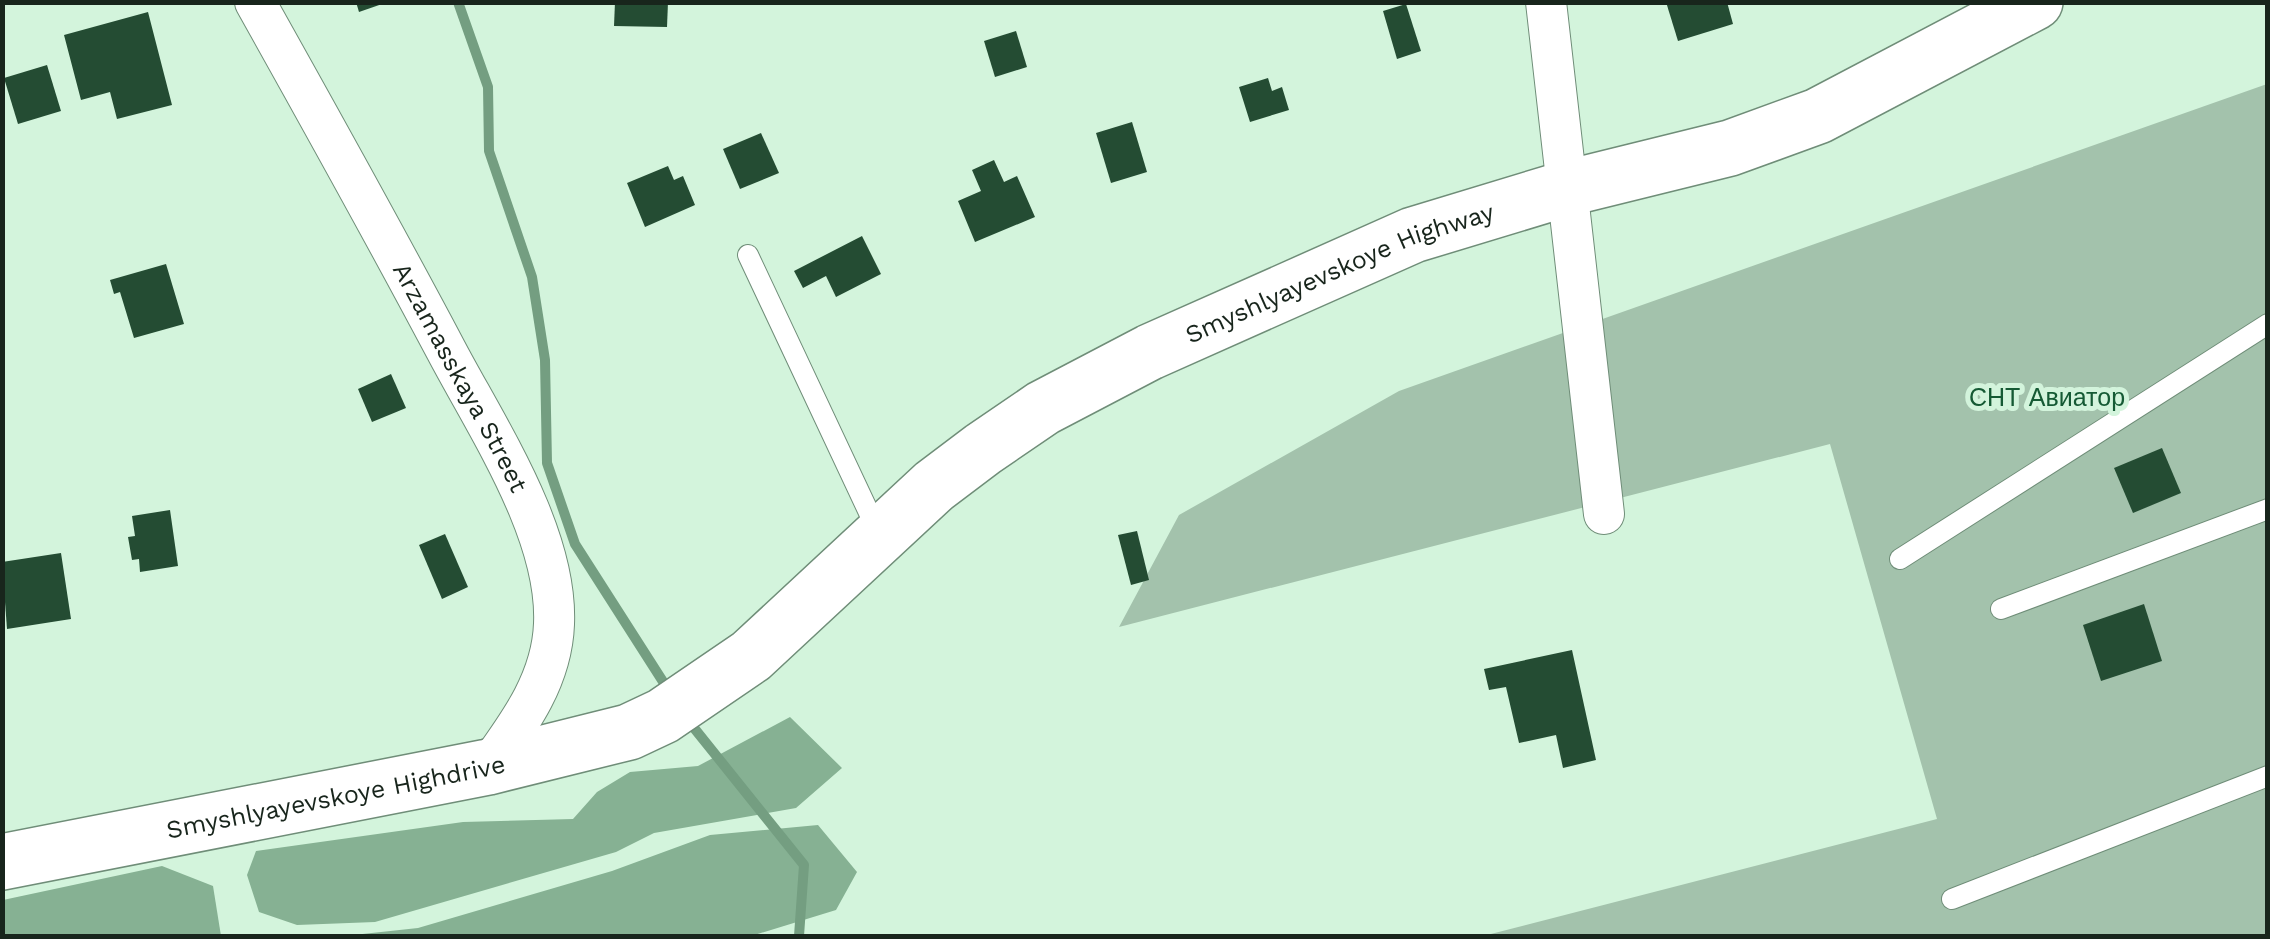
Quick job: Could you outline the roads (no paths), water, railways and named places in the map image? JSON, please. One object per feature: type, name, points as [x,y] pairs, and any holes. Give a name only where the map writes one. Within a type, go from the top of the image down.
[{"type":"street","name":"Arzamasskaya Street","points":[[255,2],[522,494],[549,576],[554,624],[544,676],[525,716],[488,768]]},
{"type":"street","points":[[1546,2],[1604,514]]},
{"type":"street","name":"Smyshlyayevskoye Highway","points":[[720,679],[786,628],[879,536],[982,449],[1043,408],[1150,352],[1413,235],[1568,188],[1730,148],[1818,116],[2035,2]]},
{"type":"street","name":"Smyshlyayevskoye Highdrive","points":[[2,862],[488,768],[590,744],[663,716],[720,679]]},
{"type":"lane","points":[[748,255],[879,536]]},
{"type":"lane","points":[[1900,559],[2268,324]]},
{"type":"lane","points":[[2001,609],[2268,509]]},
{"type":"lane","points":[[1952,899],[2268,776]]},
{"type":"waterway","points":[[458,2],[488,87],[489,151],[532,277],[545,360],[547,463],[575,544],[669,691]]},
{"type":"waterway","points":[[686,718],[804,865],[799,936]]},
{"type":"park label","name":"СНТ Авиатор","points":[[2047,397]]}]
